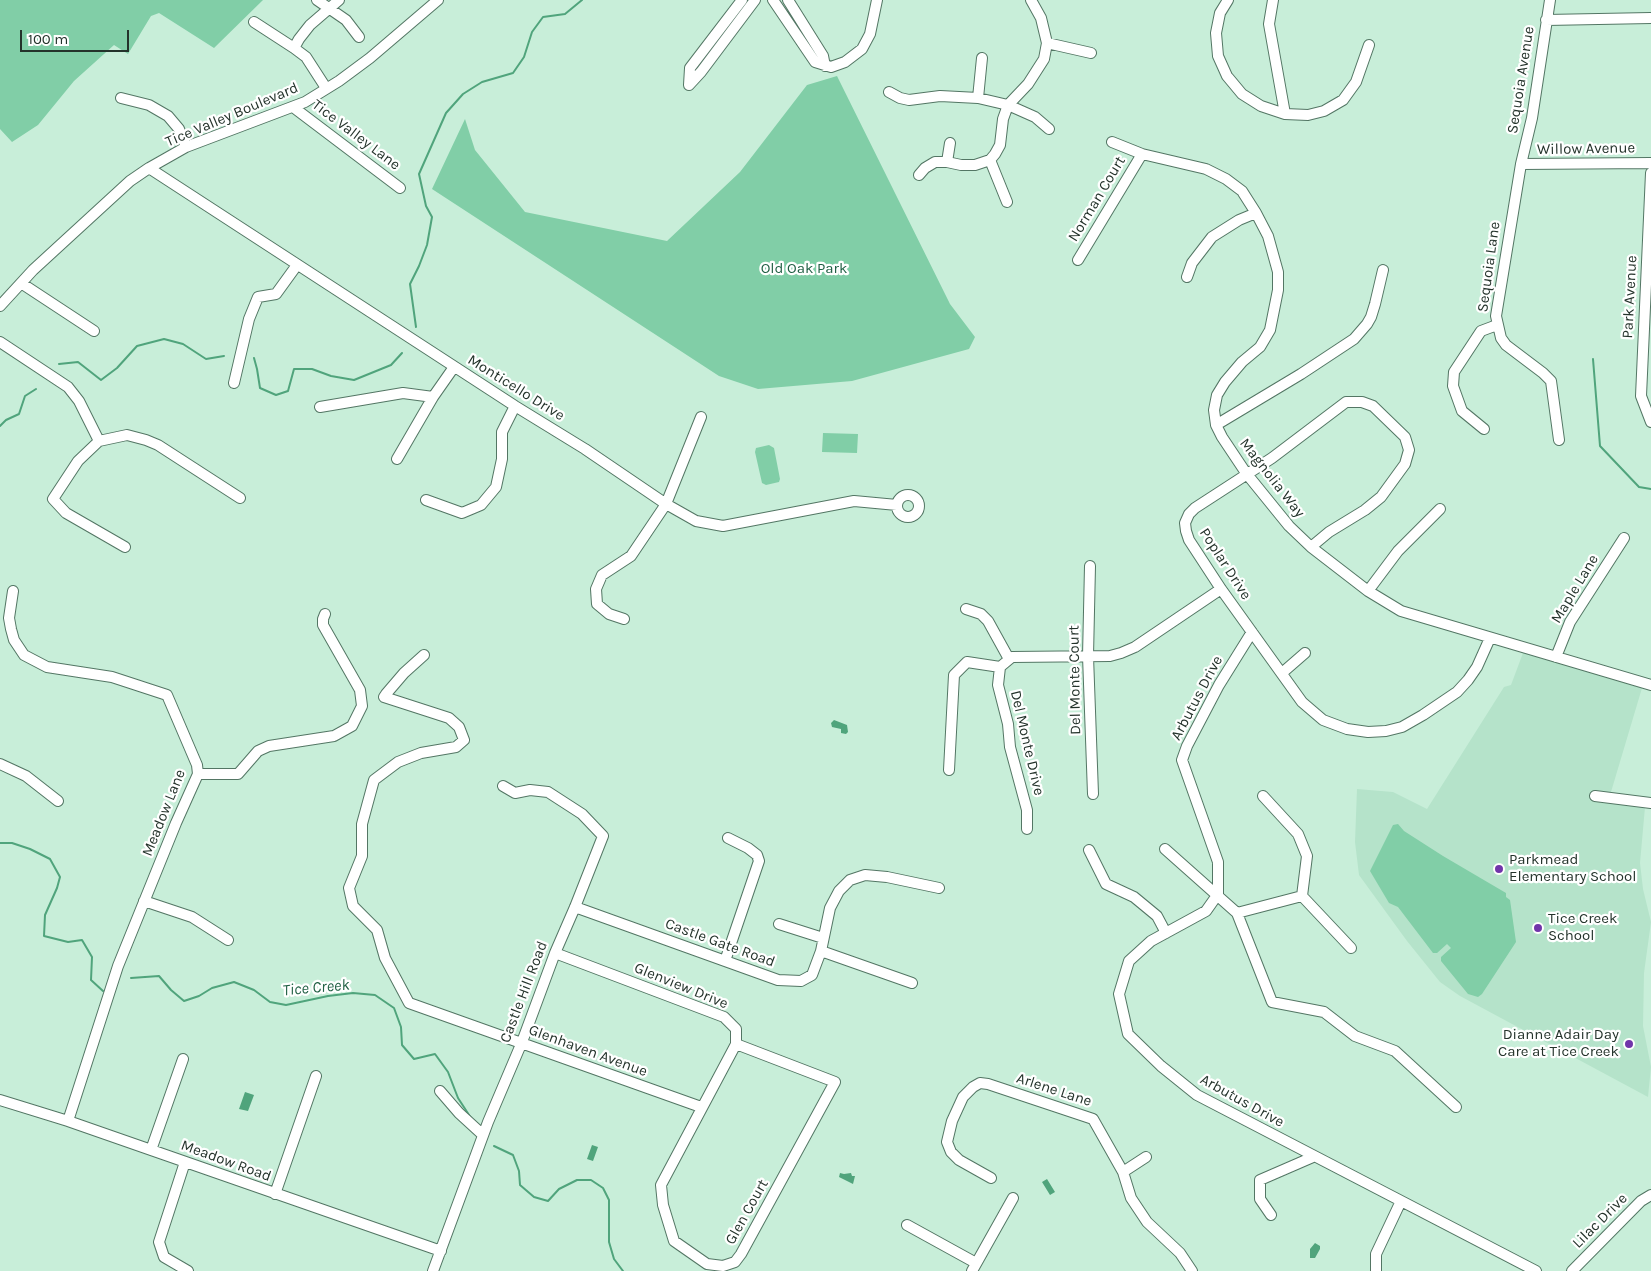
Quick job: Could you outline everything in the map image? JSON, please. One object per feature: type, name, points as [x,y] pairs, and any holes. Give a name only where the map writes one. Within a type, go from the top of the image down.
[{"type":"street","points":[[317,0],[346,20],[359,37]]},
{"type":"street","points":[[294,48],[298,39],[310,25],[339,0]]},
{"type":"street","name":"Tice Valley Boulevard","points":[[0,306],[21,283],[111,197],[149,168],[186,147],[293,107],[326,88],[370,58],[438,0]]},
{"type":"street","points":[[742,0],[690,68],[689,85],[701,72],[755,0]]},
{"type":"street","points":[[773,0],[816,62],[831,67],[844,62],[862,49],[870,34],[875,0]]},
{"type":"street","points":[[788,0],[823,56],[825,66]]},
{"type":"street","points":[[919,175],[925,168],[936,162],[975,165],[990,160],[1000,145],[1003,120],[1008,105],[1037,72],[1044,59],[1047,42],[1041,18],[1031,0]]},
{"type":"street","points":[[1228,0],[1220,13],[1216,33],[1218,56],[1227,76],[1242,94],[1261,106],[1285,114],[1308,115],[1324,111],[1343,100],[1356,82],[1369,45]]},
{"type":"street","points":[[1273,0],[1269,24],[1285,114]]},
{"type":"street","name":"Sequoia Avenue","points":[[1521,164],[1532,118],[1550,0]]},
{"type":"street","points":[[1546,20],[1651,18]]},
{"type":"street","points":[[254,22],[306,56],[326,88]]},
{"type":"street","points":[[1047,42],[1091,53]]},
{"type":"street","points":[[978,98],[982,58]]},
{"type":"street","points":[[889,92],[909,100],[940,96],[978,98],[1008,105],[1035,118],[1049,129]]},
{"type":"street","points":[[121,98],[149,105],[168,116],[179,129],[186,147]]},
{"type":"street","name":"Tice Valley Lane","points":[[293,107],[400,188]]},
{"type":"street","name":"Magnolia Way","points":[[1112,142],[1142,154],[1206,170],[1226,179],[1242,192],[1268,236],[1275,255],[1278,272],[1278,290],[1270,330],[1260,347],[1242,362],[1225,382],[1217,395],[1214,410],[1216,425],[1222,437],[1246,474],[1289,526],[1311,547],[1368,591],[1401,612],[1651,685]]},
{"type":"street","points":[[947,162],[950,143]]},
{"type":"street","name":"Norman Court","points":[[1078,260],[1142,154]]},
{"type":"street","points":[[990,160],[1007,202]]},
{"type":"street","name":"Willow Avenue","points":[[1521,164],[1651,163]]},
{"type":"street","name":"Sequoia Lane","points":[[1521,164],[1496,316],[1497,325],[1501,338],[1506,345],[1551,381],[1560,440]]},
{"type":"street","name":"Monticello Drive","points":[[149,168],[696,522],[723,526],[854,501],[898,505]]},
{"type":"street","name":"Park Avenue","points":[[1651,173],[1641,396],[1651,422]]},
{"type":"street","points":[[1187,276],[1192,263],[1212,237],[1239,220],[1256,213]]},
{"type":"street","points":[[234,383],[249,319],[258,297],[276,294],[297,265]]},
{"type":"street","points":[[1216,425],[1301,374],[1354,338],[1370,317],[1383,270]]},
{"type":"street","points":[[21,283],[94,331]]},
{"type":"street","points":[[1484,429],[1462,411],[1453,386],[1454,372],[1481,331],[1497,325]]},
{"type":"street","points":[[0,342],[68,387],[79,401],[99,441]]},
{"type":"street","points":[[397,458],[433,397],[454,367]]},
{"type":"street","points":[[320,407],[403,394],[433,397]]},
{"type":"street","name":"Poplar Drive","points":[[1311,547],[1329,532],[1365,510],[1381,497],[1405,464],[1408,450],[1405,438],[1373,406],[1362,402],[1346,402],[1272,458],[1195,508],[1185,523],[1189,540],[1221,589],[1302,702],[1323,720],[1347,729],[1368,732],[1386,731],[1416,719],[1457,692],[1468,680],[1477,667],[1490,638]]},
{"type":"street","points":[[426,500],[462,513],[481,505],[496,487],[502,459],[502,432],[515,406]]},
{"type":"street","points":[[624,619],[609,614],[597,604],[596,589],[602,576],[631,556],[666,504],[701,417]]},
{"type":"street","points":[[124,548],[66,513],[53,499],[78,461],[99,441],[127,435],[158,445],[240,498]]},
{"type":"street","points":[[1368,591],[1398,551],[1440,509]]},
{"type":"street","name":"Maple Lane","points":[[1556,657],[1570,622],[1624,538]]},
{"type":"street","name":"Del Monte Court","points":[[1090,566],[1088,656],[1093,794]]},
{"type":"street","points":[[949,770],[954,675],[967,662],[1000,667],[1012,657],[1110,656],[1135,647],[1221,589]]},
{"type":"street","name":"Meadow Lane","points":[[13,591],[10,618],[11,629],[14,640],[24,655],[47,666],[112,677],[167,695],[197,765],[198,774],[118,966],[68,1121]]},
{"type":"street","points":[[966,609],[981,614],[988,621],[1010,659]]},
{"type":"street","points":[[198,774],[238,774],[258,751],[269,746],[334,736],[352,726],[362,706],[360,690],[323,625],[325,614]]},
{"type":"street","name":"Arbutus Drive","points":[[1252,632],[1219,685],[1187,746],[1182,760],[1218,862],[1218,894],[1206,911],[1151,941],[1129,961],[1118,994],[1128,1034],[1161,1066],[1197,1095],[1313,1157],[1536,1271]]},
{"type":"street","points":[[1282,673],[1305,653]]},
{"type":"street","name":"Glenhaven Avenue","points":[[424,656],[404,673],[384,697],[449,718],[459,727],[464,740],[456,747],[421,753],[398,762],[374,780],[362,824],[362,856],[349,888],[353,906],[377,930],[385,958],[409,1003],[701,1107]]},
{"type":"street","name":"Del Monte Drive","points":[[1000,667],[998,685],[1008,724],[1010,747],[1027,810],[1027,829]]},
{"type":"street","points":[[0,764],[26,776],[58,801]]},
{"type":"street","name":"Castle Hill Road","points":[[433,1271],[483,1135],[522,1042],[554,953],[575,907],[603,836],[582,814],[548,792],[530,790],[515,793],[503,786]]},
{"type":"street","points":[[1263,796],[1298,834],[1307,856],[1302,896]]},
{"type":"street","points":[[1595,796],[1651,803]]},
{"type":"street","points":[[726,961],[760,861],[757,854],[728,838]]},
{"type":"street","points":[[1165,849],[1218,894],[1237,913],[1272,1002],[1324,1012],[1355,1036],[1395,1051],[1456,1106]]},
{"type":"street","points":[[1089,850],[1106,884],[1134,897],[1157,916],[1166,933]]},
{"type":"street","name":"Castle Gate Road","points":[[575,907],[778,980],[801,981],[812,975],[821,951],[830,908],[839,891],[850,880],[865,875],[886,877],[939,888]]},
{"type":"street","points":[[1237,913],[1302,896]]},
{"type":"street","points":[[1302,896],[1351,948]]},
{"type":"street","points":[[144,901],[192,917],[228,940]]},
{"type":"street","points":[[779,924],[823,938]]},
{"type":"street","points":[[821,951],[912,983]]},
{"type":"street","name":"Glenview Drive","points":[[554,953],[724,1017],[736,1029],[736,1044]]},
{"type":"street","name":"Glen Court","points":[[736,1044],[835,1082],[741,1254],[735,1262],[722,1266],[708,1264],[674,1241],[663,1205],[660,1185],[736,1044]]},
{"type":"street","points":[[151,1150],[183,1058]]},
{"type":"street","points":[[275,1194],[316,1076]]},
{"type":"street","name":"Arlene Lane","points":[[991,1178],[959,1160],[951,1152],[947,1142],[952,1121],[964,1097],[973,1087],[980,1083],[988,1084],[1093,1119],[1123,1172],[1131,1198],[1147,1222],[1180,1253],[1192,1271]]},
{"type":"street","points":[[440,1091],[459,1113],[483,1135]]},
{"type":"street","name":"Meadow Road","points":[[0,1100],[68,1121],[441,1251]]},
{"type":"street","points":[[1123,1172],[1146,1157]]},
{"type":"street","points":[[1271,1215],[1260,1199],[1260,1180],[1313,1157]]},
{"type":"street","points":[[185,1162],[159,1242],[164,1257],[188,1271]]},
{"type":"street","name":"Lilac Drive","points":[[1572,1271],[1641,1201],[1651,1195]]},
{"type":"street","points":[[907,1225],[974,1267],[1013,1198]]},
{"type":"street","points":[[1376,1271],[1376,1254],[1401,1201]]},
{"type":"shaded area","name":"Parkmead Elementary School","points":[[1523,653],[1642,688],[1608,802],[1645,807],[1640,863],[1643,889],[1651,922],[1644,973],[1643,1026],[1651,1067],[1648,1097],[1460,996],[1440,982],[1407,941],[1359,875],[1355,842],[1357,789],[1393,792],[1427,809],[1504,687],[1511,685]]},
{"type":"shaded area","points":[[834,720],[847,725],[848,732],[846,734],[841,733],[841,729],[832,727],[831,723]]},
{"type":"shaded area","points":[[245,1092],[254,1095],[248,1111],[239,1109]]},
{"type":"shaded area","points":[[592,1145],[598,1147],[593,1161],[587,1159]]},
{"type":"shaded area","points":[[840,1173],[851,1173],[852,1176],[855,1176],[853,1184],[839,1177]]},
{"type":"shaded area","points":[[1047,1179],[1055,1192],[1050,1195],[1042,1182]]},
{"type":"shaded area","points":[[1315,1243],[1320,1246],[1320,1249],[1315,1258],[1310,1258],[1310,1249]]},
{"type":"green space","points":[[0,0],[263,0],[214,48],[159,13],[151,16],[128,54],[114,45],[74,81],[38,125],[12,142],[0,129]]},
{"type":"green space","name":"Old Oak Park","points":[[837,76],[950,304],[975,337],[969,349],[852,381],[758,389],[719,376],[432,189],[465,119],[475,150],[525,212],[667,241],[740,172],[807,85]]},
{"type":"green space","points":[[823,433],[858,434],[857,453],[822,452]]},
{"type":"green space","points":[[769,445],[774,448],[780,479],[779,482],[766,485],[762,483],[755,452],[756,448]]},
{"type":"green space","points":[[1398,824],[1404,831],[1443,856],[1506,893],[1506,897],[1510,900],[1516,942],[1482,994],[1478,997],[1468,994],[1441,961],[1441,957],[1451,948],[1447,944],[1437,953],[1433,953],[1398,907],[1389,903],[1370,871],[1393,825]]},
{"type":"waterway","name":"Tice Creek","points":[[416,327],[410,284],[427,245],[432,217],[426,206],[419,174],[446,113],[463,94],[482,82],[513,73],[524,57],[532,32],[543,17],[565,14],[582,0]]},
{"type":"waterway","name":"Tice Creek","points":[[59,364],[78,362],[101,380],[117,368],[137,346],[164,339],[183,344],[206,359],[224,356]]},
{"type":"waterway","name":"Tice Creek","points":[[254,358],[260,388],[276,395],[288,391],[294,369],[312,369],[331,376],[354,380],[391,365],[402,353]]},
{"type":"waterway","points":[[1593,359],[1600,446],[1639,487],[1651,489]]},
{"type":"waterway","name":"Tice Creek","points":[[0,426],[6,420],[19,414],[25,396],[36,389]]},
{"type":"waterway","name":"Tice Creek","points":[[0,843],[12,843],[50,859],[60,877],[45,915],[44,936],[68,942],[82,940],[92,957],[91,980],[103,991]]},
{"type":"waterway","name":"Tice Creek","points":[[131,978],[159,976],[184,1001],[199,996],[212,988],[234,982],[254,990],[270,1002],[286,1005],[353,993],[375,995],[394,1008],[401,1027],[402,1045],[414,1059],[435,1054],[448,1072],[458,1098],[471,1118]]},
{"type":"waterway","name":"Tice Creek","points":[[494,1146],[513,1155],[519,1171],[520,1185],[534,1197],[548,1201],[559,1189],[577,1180],[591,1180],[603,1188],[609,1200],[609,1242],[614,1259],[623,1271]]},
{"type":"place","name":"Parkmead Elementary School","points":[[1499,869]]},
{"type":"place","name":"Tice Creek School","points":[[1538,928]]},
{"type":"place","name":"Dianne Adair Day Care at Tice Creek","points":[[1629,1044]]}]
